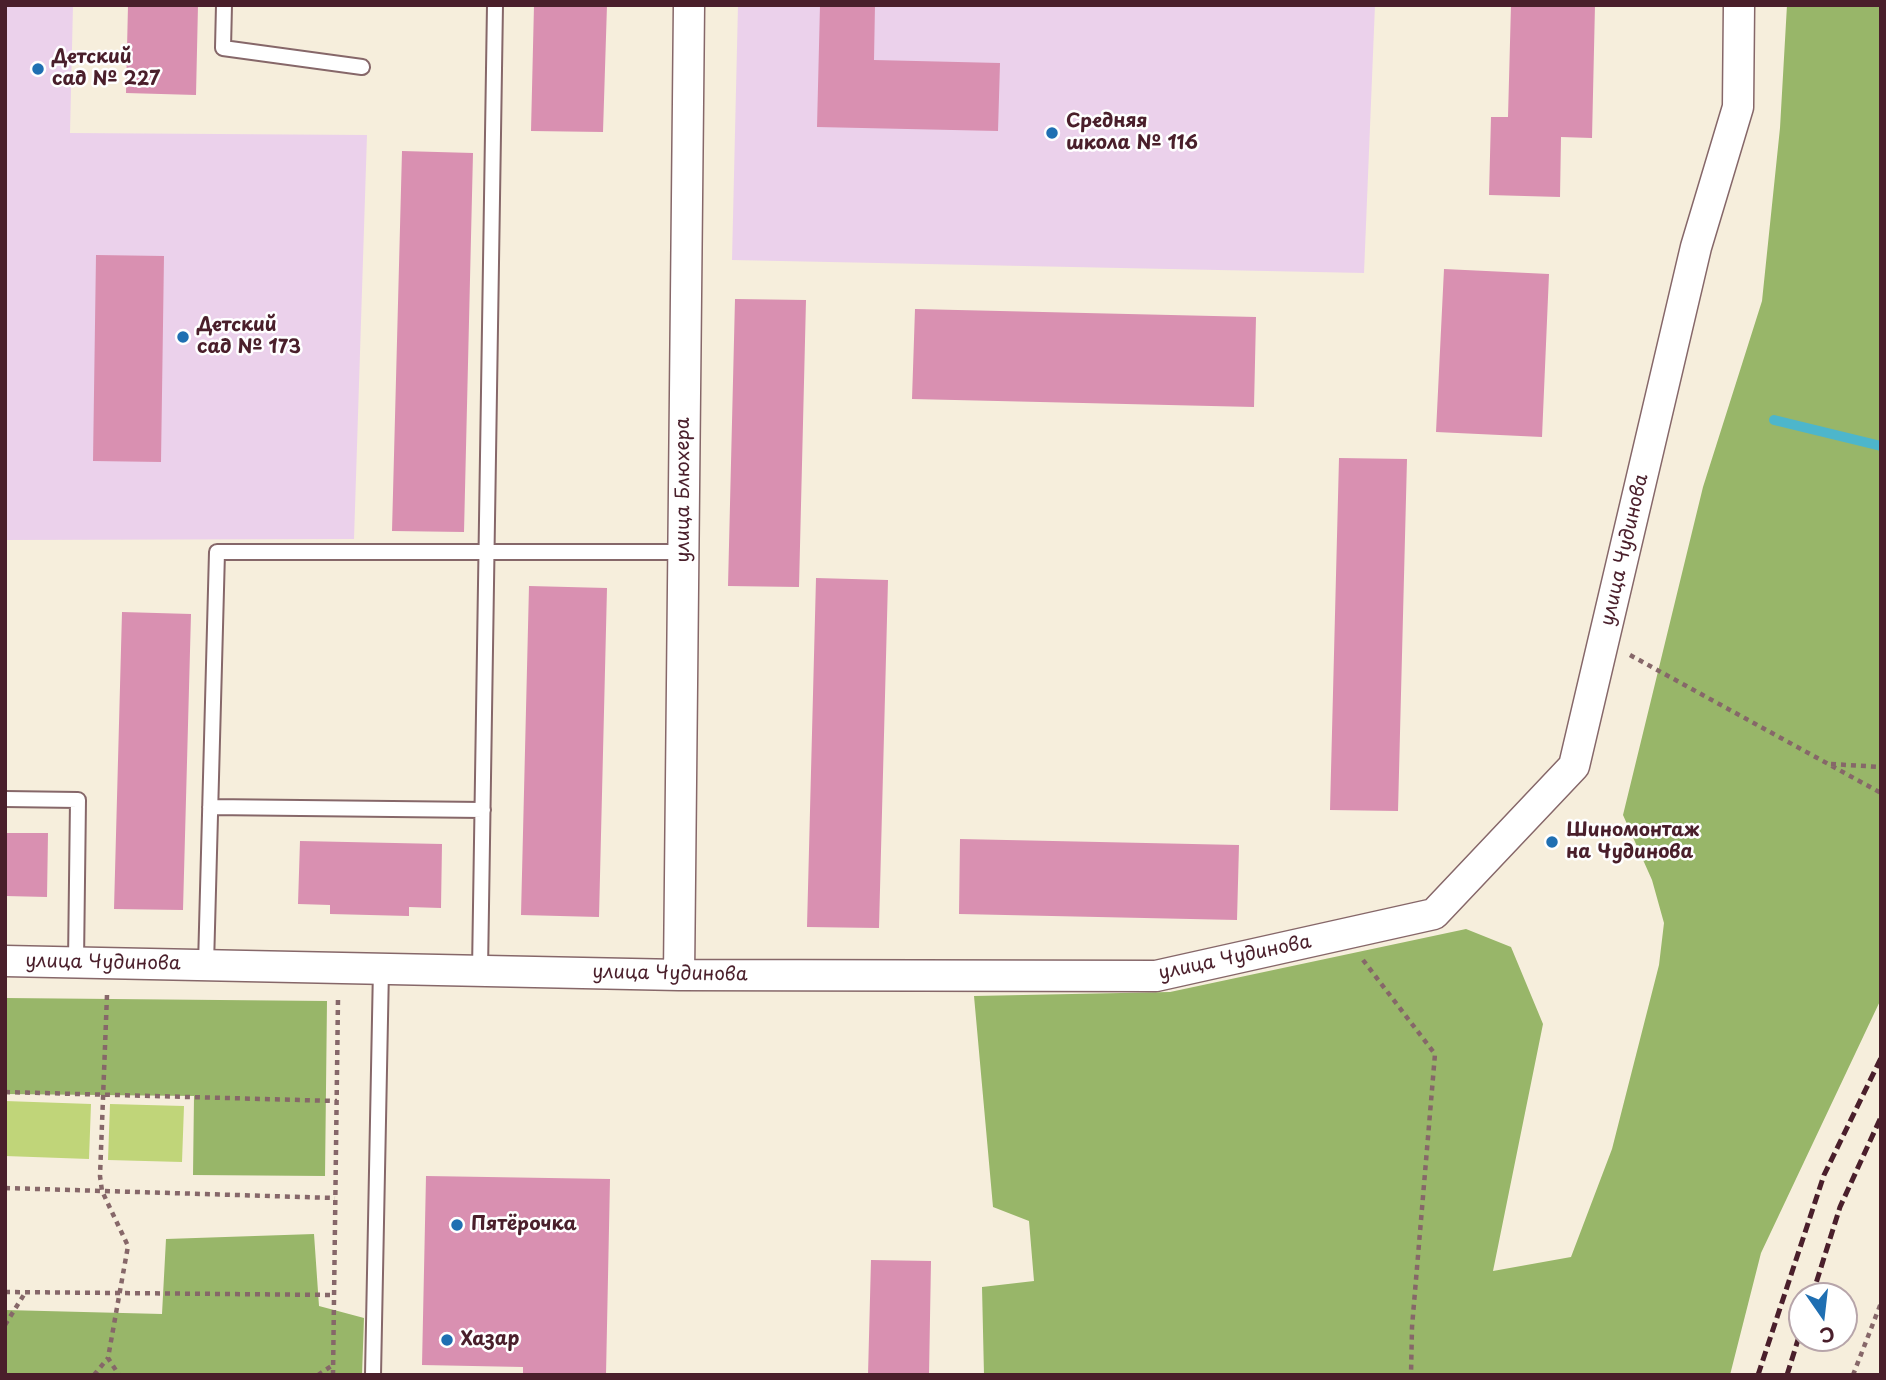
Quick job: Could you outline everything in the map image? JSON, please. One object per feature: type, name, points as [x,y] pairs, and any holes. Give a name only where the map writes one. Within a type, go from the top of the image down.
[{"type":"street","name":"улица Блюхера","points":[[679,975],[689,5]]},
{"type":"street","name":"улица Чудинова","points":[[5,961],[679,975],[1156,976],[1434,914],[1574,766],[1696,247],[1738,107],[1739,5]]},
{"type":"lane","points":[[224,5],[223,48],[362,66]]},
{"type":"lane","points":[[480,970],[495,5]]},
{"type":"lane","points":[[206,965],[217,552],[684,552]]},
{"type":"lane","points":[[5,799],[78,800],[76,962]]},
{"type":"lane","points":[[210,807],[483,810]]},
{"type":"lane","points":[[373,1375],[381,968]]},
{"type":"path","points":[[1647,665],[1881,793]]},
{"type":"path","points":[[1826,764],[1881,766]]},
{"type":"path","points":[[1344,934],[1435,1054],[1412,1327],[1411,1375]]},
{"type":"path","points":[[94,1375],[108,1358],[128,1246],[102,1191],[100,1176],[107,985]]},
{"type":"path","points":[[333,1375],[338,990]]},
{"type":"path","points":[[5,1092],[337,1101]]},
{"type":"path","points":[[5,1188],[335,1198]]},
{"type":"path","points":[[5,1292],[334,1295]]},
{"type":"path","points":[[5,1325],[25,1292]]},
{"type":"path","points":[[1853,1375],[1881,1303]]},
{"type":"path","points":[[108,1358],[118,1375]]},
{"type":"path","points":[[318,1375],[334,1365]]},
{"type":"shaded area","name":"Детский сад № 173","points":[[5,5],[73,5],[70,133],[367,135],[354,539],[5,540]]},
{"type":"shaded area","name":"Средняя школа № 116","points":[[738,5],[1375,5],[1364,273],[732,260]]},
{"type":"green space","points":[[1787,5],[1881,5],[1881,999],[1761,1253],[1730,1375],[984,1375],[982,1287],[1034,1281],[1029,1221],[993,1207],[974,996],[1170,992],[1466,929],[1511,947],[1543,1024],[1493,1271],[1571,1257],[1612,1149],[1659,965],[1664,923],[1652,880],[1623,815],[1703,487],[1762,301],[1780,128]]},
{"type":"green space","points":[[5,998],[327,1001],[325,1176],[193,1175],[194,1096],[5,1094]]},
{"type":"green space","points":[[5,1101],[91,1104],[89,1159],[5,1156]]},
{"type":"green space","points":[[110,1104],[184,1106],[182,1162],[108,1160]]},
{"type":"green space","points":[[314,1234],[319,1306],[364,1318],[362,1375],[5,1375],[5,1310],[162,1314],[166,1239]]},
{"type":"building","points":[[128,5],[198,5],[196,95],[126,93]]},
{"type":"building","points":[[534,5],[607,5],[603,132],[531,131]]},
{"type":"building","points":[[820,5],[875,5],[874,60],[1000,63],[998,131],[817,127]]},
{"type":"building","points":[[1511,5],[1595,5],[1592,138],[1561,137],[1560,197],[1489,195],[1491,117],[1508,117]]},
{"type":"building","points":[[402,151],[473,153],[464,532],[392,531]]},
{"type":"building","points":[[96,255],[164,256],[161,462],[93,461]]},
{"type":"building","points":[[1444,269],[1549,274],[1542,437],[1436,432]]},
{"type":"building","points":[[735,299],[806,300],[799,587],[728,586]]},
{"type":"building","points":[[915,309],[1256,317],[1254,407],[912,399]]},
{"type":"building","points":[[1339,458],[1407,459],[1398,811],[1330,810]]},
{"type":"building","points":[[816,578],[888,580],[879,928],[807,927]]},
{"type":"building","points":[[529,586],[607,588],[599,917],[521,915]]},
{"type":"building","points":[[122,612],[191,614],[183,910],[114,909]]},
{"type":"building","points":[[5,833],[48,833],[47,897],[5,896]]},
{"type":"building","points":[[960,839],[1239,845],[1237,920],[959,914]]},
{"type":"building","points":[[300,841],[442,844],[441,908],[409,907],[409,916],[330,914],[330,905],[298,904]]},
{"type":"building","points":[[426,1176],[610,1179],[606,1375],[523,1375],[523,1367],[422,1365]]},
{"type":"building","points":[[871,1260],[931,1261],[929,1375],[868,1375]]},
{"type":"waterway","points":[[1774,420],[1881,446]]},
{"type":"railway","points":[[1758,1375],[1824,1175],[1881,1058]]},
{"type":"railway","points":[[1816,1282],[1840,1207],[1881,1117]]},
{"type":"railway","points":[[1787,1375],[1794,1352]]},
{"type":"place","name":"Детский сад № 227","points":[[38,69]]},
{"type":"place","name":"Средняя школа № 116","points":[[1052,133]]},
{"type":"place","name":"Детский сад № 173","points":[[183,337]]},
{"type":"place","name":"Шиномонтаж на Чудинова","points":[[1552,842]]},
{"type":"place","name":"Пятёрочка","points":[[457,1225]]},
{"type":"place","name":"Хазар","points":[[447,1340]]}]
